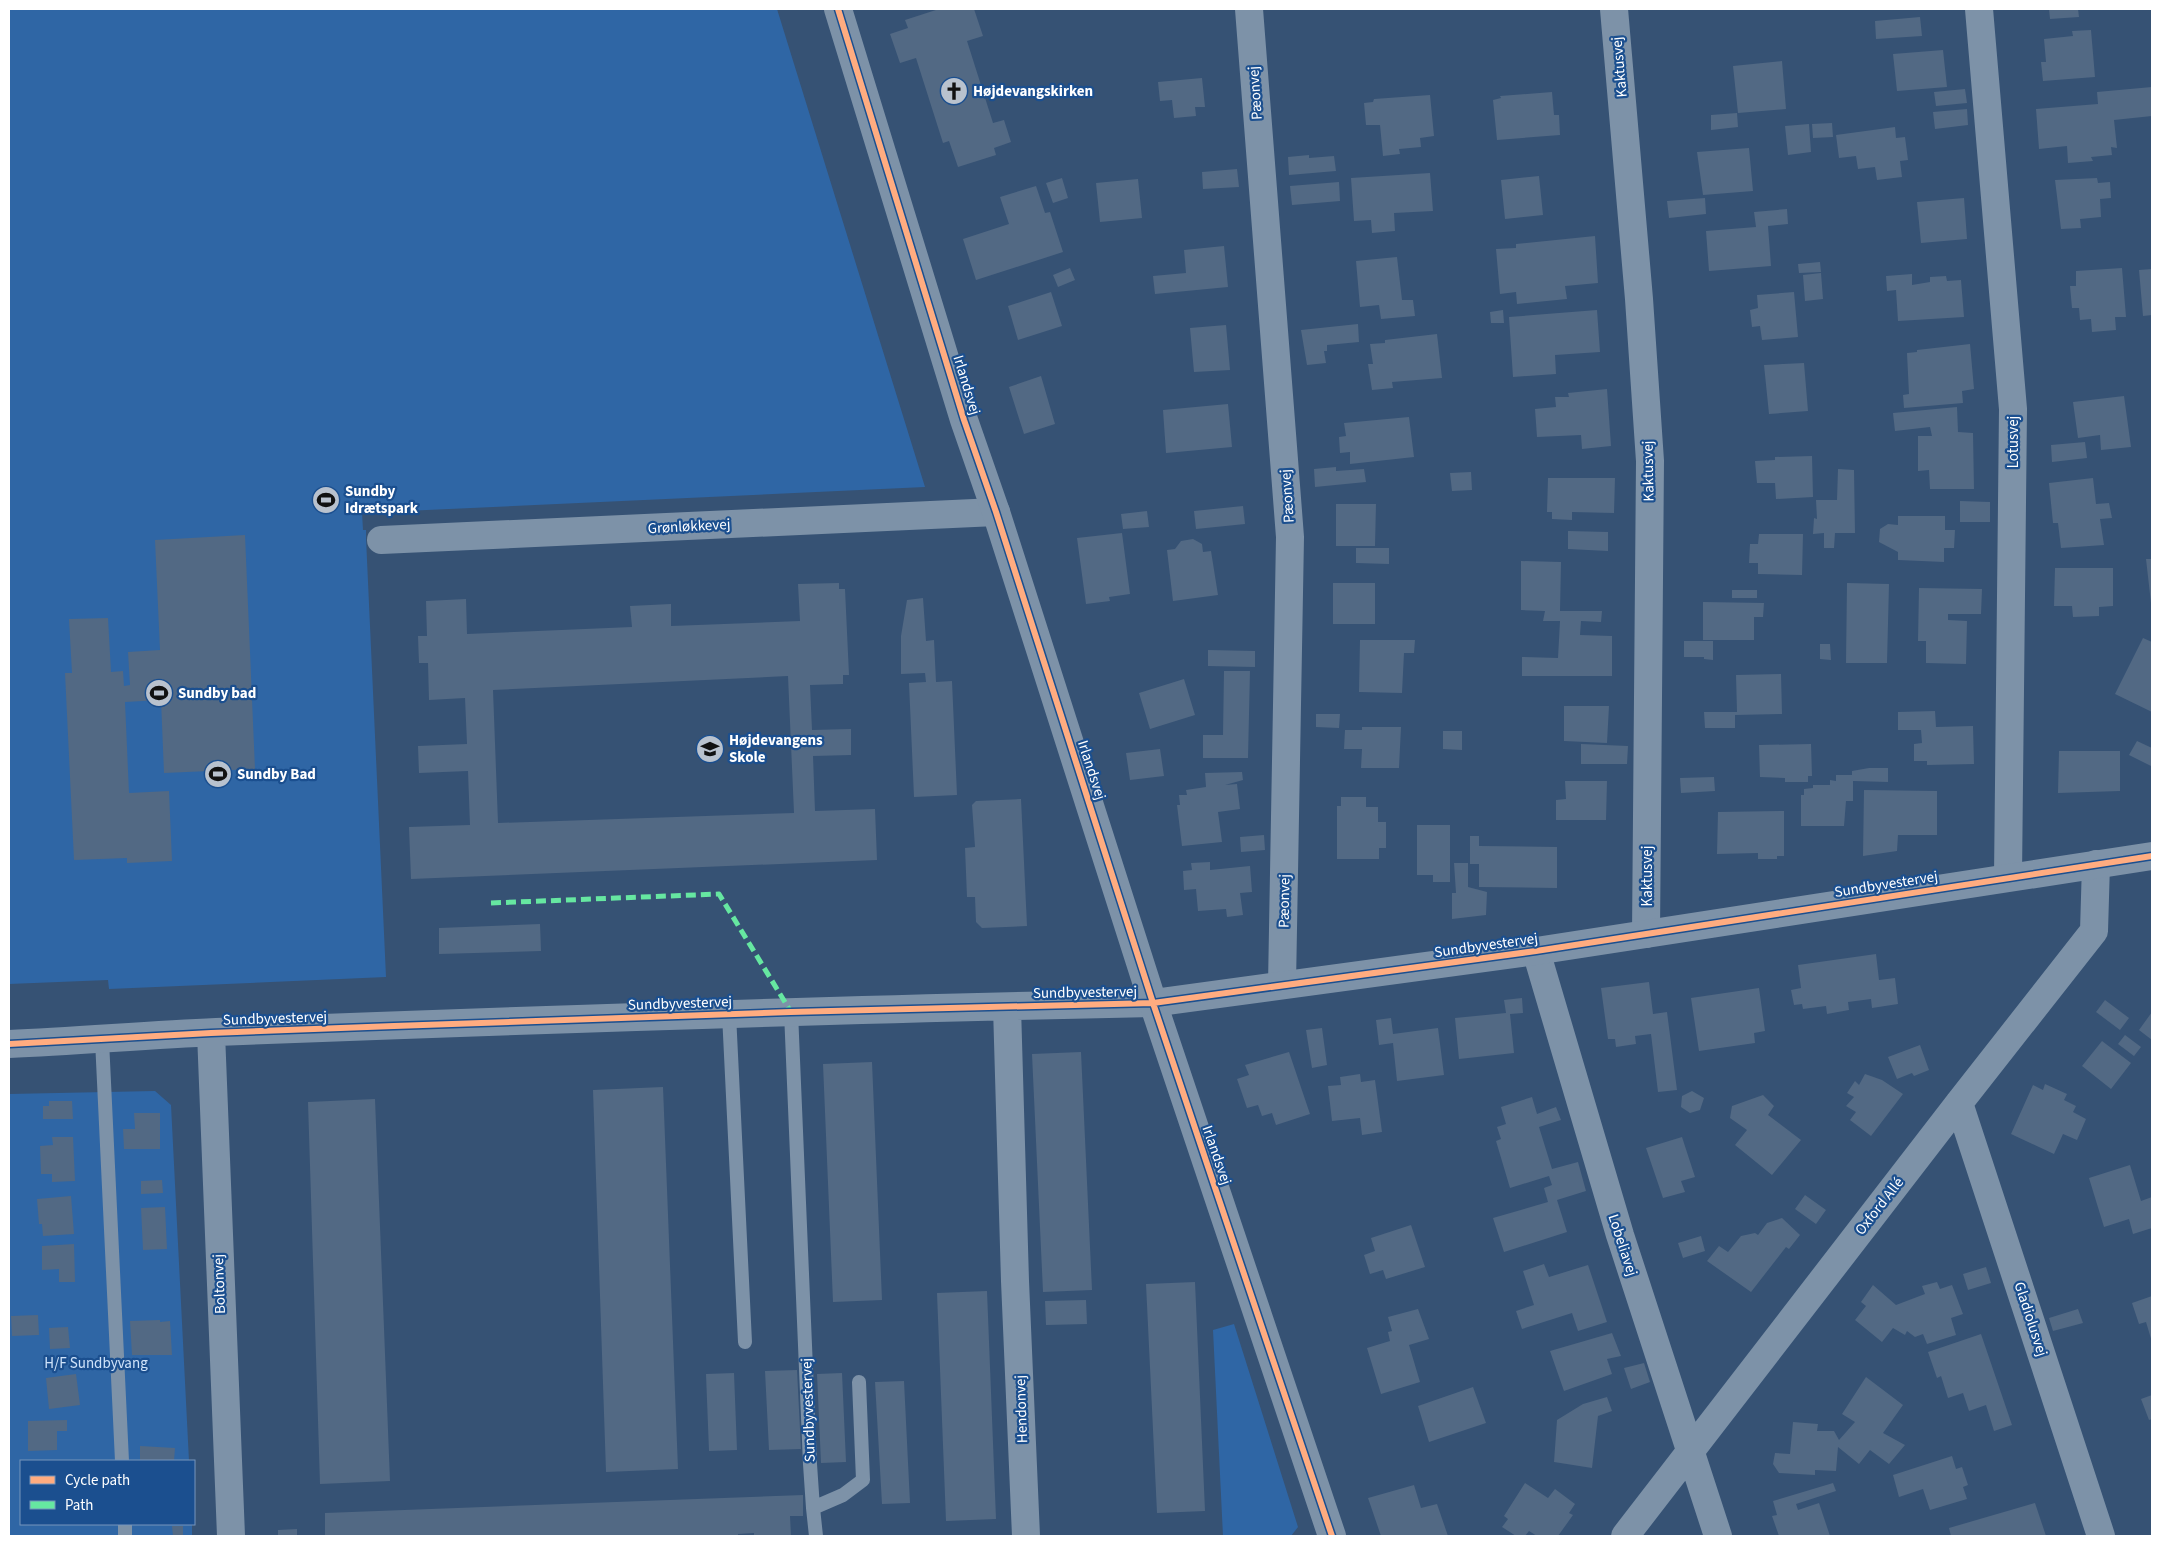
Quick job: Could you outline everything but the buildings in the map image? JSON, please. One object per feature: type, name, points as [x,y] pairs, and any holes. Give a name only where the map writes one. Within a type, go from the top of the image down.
[{"type":"street","name":"Irlandsvej","points":[[838,9],[964,420],[996,512],[1153,1003],[1332,1536]]},
{"type":"street","name":"Pæonvej","points":[[1249,9],[1290,537],[1282,985]]},
{"type":"street","name":"Kaktusvej","points":[[1614,9],[1639,299],[1650,461],[1646,934]]},
{"type":"street","name":"Lotusvej","points":[[1978,9],[2013,409],[2008,877]]},
{"type":"street","name":"Grønløkkevej","points":[[381,540],[996,512]]},
{"type":"street","name":"Sundbyvestervej","points":[[9,1044],[211,1033],[729,1014],[1153,1003],[1536,951],[2152,856]]},
{"type":"street","name":"Oxford Allé","points":[[1625,1536],[1959,1102],[2094,932],[2096,864]]},
{"type":"street","name":"Lobeliavej","points":[[1536,951],[1620,1235],[1718,1536]]},
{"type":"street","name":"Hendonvej","points":[[1007,1007],[1015,1281],[1026,1536]]},
{"type":"street","name":"Boltonvej","points":[[211,1033],[230,1536]]},
{"type":"street","name":"Gladiolusvej","points":[[1959,1102],[2102,1536]]},
{"type":"lane","name":"Sundbyvestervej","points":[[791,1012],[810,1464],[816,1536]]},
{"type":"lane","points":[[729,1014],[745,1342]]},
{"type":"lane","points":[[102,1040],[122,1460]]},
{"type":"lane","points":[[813,1508],[843,1495],[863,1480],[859,1382]]},
{"type":"green space","name":"Sundby Idrætspark","points":[[9,9],[777,9],[925,487],[362,513],[363,530],[366,530],[386,977],[109,989],[108,980],[9,984]]},
{"type":"green space","name":"H/F Sundbyvang","points":[[155,1091],[171,1105],[189,1460],[20,1460],[20,1525],[192,1525],[192,1536],[9,1536],[9,1094]]},
{"type":"green space","points":[[1234,1324],[1298,1527],[1291,1536],[1223,1536],[1213,1330]]},
{"type":"marked path","points":[[491,903],[719,894],[791,1012]]},
{"type":"cycle path","points":[[838,9],[964,420],[996,512],[1153,1003],[1332,1536]]},
{"type":"cycle path","points":[[9,1044],[211,1033],[394,1026],[791,1012],[1153,1003],[1536,951],[2152,856]]},
{"type":"place","name":"Højdevangskirken","points":[[954,91]]},
{"type":"place","name":"Sundby Idrætspark","points":[[326,500]]},
{"type":"place","name":"Sundby bad","points":[[159,693]]},
{"type":"place","name":"Højdevangens Skole","points":[[710,749]]},
{"type":"place","name":"Sundby Bad","points":[[218,774]]}]
